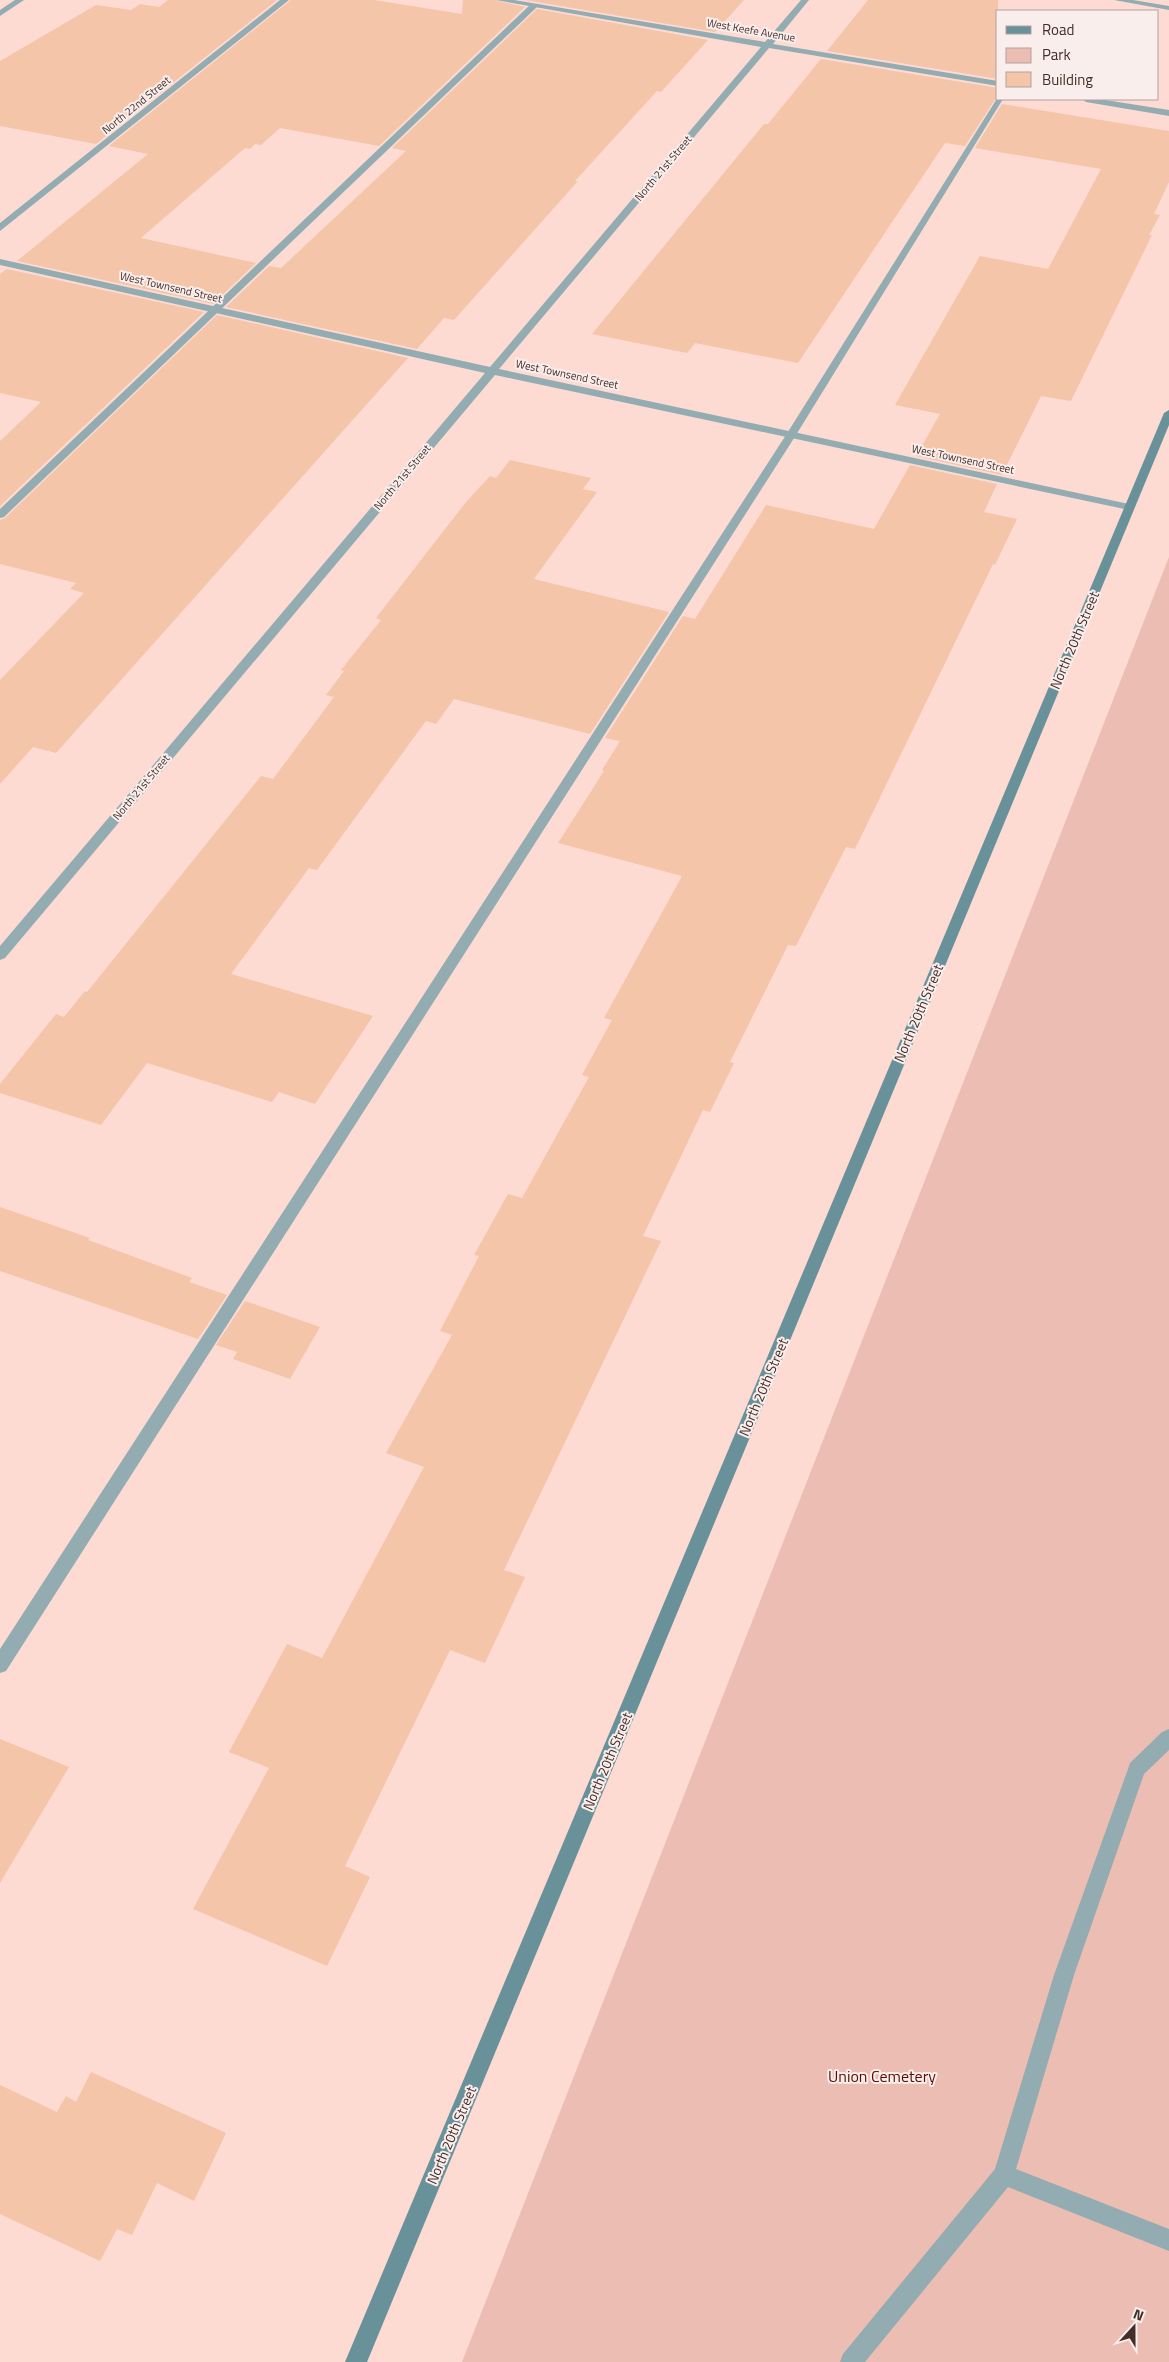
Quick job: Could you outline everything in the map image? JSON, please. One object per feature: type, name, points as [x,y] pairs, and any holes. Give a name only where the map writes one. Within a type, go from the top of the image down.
[{"type":"main road","name":"North 20th Street","points":[[356,2362],[1169,412]]},
{"type":"street","points":[[0,14],[20,0]]},
{"type":"street","name":"North 22nd Street","points":[[0,228],[285,0]]},
{"type":"street","name":"West Keefe Avenue","points":[[500,0],[996,84]]},
{"type":"street","name":"North 21st Street","points":[[0,955],[805,0]]},
{"type":"street","points":[[1118,0],[1169,8]]},
{"type":"street","points":[[0,515],[534,6]]},
{"type":"street","points":[[0,1665],[791,435],[998,100]]},
{"type":"street","points":[[1092,100],[1169,113]]},
{"type":"street","name":"West Townsend Street","points":[[0,262],[492,371],[1129,507]]},
{"type":"street","points":[[851,2362],[1004,2175],[1064,1975],[1136,1769],[1169,1738]]},
{"type":"street","points":[[1004,2175],[1169,2240]]},
{"type":"green space","name":"Union Cemetery","points":[[1169,557],[1169,2362],[462,2362]]},
{"type":"building","points":[[168,0],[277,0],[96,144],[0,126],[0,61],[96,5],[131,10],[140,4],[159,7]]},
{"type":"building","points":[[291,0],[374,0],[462,14],[463,0],[494,0],[525,7],[379,146],[280,128],[261,145],[255,144],[250,149],[245,148],[141,238],[256,263],[213,304],[17,261],[148,154],[109,146]]},
{"type":"building","points":[[525,0],[744,0],[715,32]]},
{"type":"building","points":[[868,0],[998,0],[998,10],[996,10],[996,79],[827,51]]},
{"type":"building","points":[[537,9],[708,40],[661,92],[657,91],[575,181],[578,181],[454,320],[444,318],[417,349],[226,307],[269,266],[281,268],[406,151],[392,148]]},
{"type":"building","points":[[821,59],[996,88],[996,98],[965,146],[945,143],[798,363],[695,343],[687,353],[592,334],[764,124],[768,124]]},
{"type":"building","points":[[1002,104],[1169,131],[1169,182],[1154,214],[1160,215],[1149,235],[1152,235],[1071,401],[1041,396],[1002,475],[916,456],[940,414],[895,405],[980,256],[1048,269],[1101,169],[975,148]]},
{"type":"building","points":[[7,269],[204,312],[0,506],[0,441],[41,402],[0,393],[0,274]]},
{"type":"building","points":[[217,315],[408,358],[56,753],[33,747],[0,784],[0,680],[84,593],[70,589],[76,583],[0,564],[0,520],[5,518]]},
{"type":"building","points":[[510,460],[591,478],[583,489],[597,492],[534,579],[669,612],[590,734],[454,699],[436,724],[426,721],[317,870],[309,868],[231,974],[373,1016],[315,1104],[279,1092],[272,1102],[147,1063],[101,1125],[0,1093],[0,1084],[56,1014],[64,1017],[85,991],[87,992],[261,776],[273,779],[334,697],[326,695],[344,671],[341,670],[381,620],[376,618],[466,502],[490,476],[496,478]]},
{"type":"building","points":[[910,465],[997,484],[984,512],[1017,519],[995,565],[993,564],[855,849],[846,847],[796,946],[788,945],[730,1062],[734,1063],[710,1112],[703,1110],[643,1236],[661,1241],[504,1570],[525,1577],[485,1663],[450,1650],[345,1866],[370,1877],[327,1966],[193,1909],[269,1768],[229,1752],[287,1644],[322,1658],[424,1467],[386,1453],[452,1335],[440,1331],[479,1256],[474,1255],[508,1194],[522,1198],[589,1077],[582,1075],[612,1020],[604,1018],[682,876],[558,843],[604,771],[602,770],[620,741],[605,738],[683,616],[695,619],[766,505],[874,529]]},
{"type":"building","points":[[0,1207],[90,1238],[88,1240],[192,1278],[189,1282],[227,1295],[198,1339],[0,1271]]},
{"type":"building","points":[[245,1301],[320,1327],[290,1379],[233,1359],[237,1352],[216,1345]]},
{"type":"building","points":[[0,1739],[69,1767],[0,1883]]},
{"type":"building","points":[[91,2072],[226,2133],[194,2201],[157,2183],[132,2235],[117,2229],[100,2261],[0,2214],[0,2085],[57,2112],[66,2096],[76,2102]]}]
